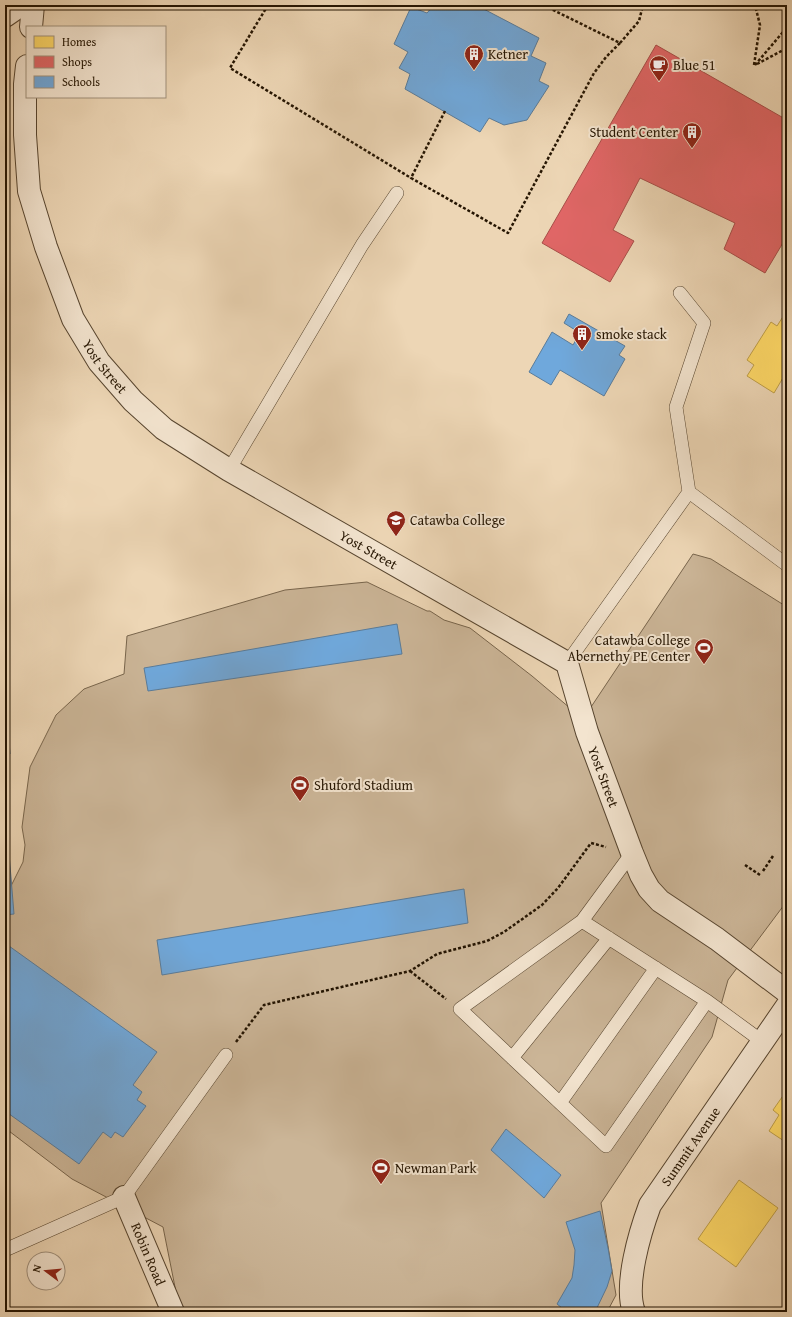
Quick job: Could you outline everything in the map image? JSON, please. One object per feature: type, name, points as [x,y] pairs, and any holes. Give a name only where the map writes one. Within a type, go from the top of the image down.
[{"type":"street","points":[[5,16],[21,5]]},
{"type":"street","points":[[31,26],[33,5]]},
{"type":"street","name":"Yost Street","points":[[26,75],[25,135],[29,191],[46,247],[73,319],[99,362],[133,401],[164,429],[229,470],[567,663],[587,732],[632,853],[641,875],[649,889],[660,901],[717,939],[787,992]]},
{"type":"street","name":"Summit Avenue","points":[[632,1307],[634,1263],[642,1226],[650,1205],[787,1006]]},
{"type":"street","name":"Robin Road","points":[[124,1197],[173,1312]]},
{"type":"lane","points":[[229,470],[362,245],[397,193]]},
{"type":"lane","points":[[567,663],[689,492],[676,407],[704,323],[680,293]]},
{"type":"lane","points":[[689,492],[787,565]]},
{"type":"lane","points":[[632,853],[582,921],[460,1009],[606,1146],[707,1001]]},
{"type":"lane","points":[[582,921],[707,1001],[763,1042]]},
{"type":"lane","points":[[512,1058],[609,938]]},
{"type":"lane","points":[[560,1103],[656,968]]},
{"type":"lane","points":[[5,1250],[124,1197],[226,1055]]},
{"type":"path","points":[[268,5],[230,68],[410,178],[508,233],[594,73],[606,56],[620,43],[639,21],[643,5]]},
{"type":"path","points":[[543,5],[620,43]]},
{"type":"path","points":[[754,65],[760,25],[755,5]]},
{"type":"path","points":[[754,65],[783,32],[787,24]]},
{"type":"path","points":[[754,65],[787,48]]},
{"type":"path","points":[[410,178],[445,112]]},
{"type":"path","points":[[226,1055],[264,1005],[410,971],[437,954],[487,941],[542,905],[558,888],[591,843],[632,853]]},
{"type":"path","points":[[763,871],[773,856]]},
{"type":"path","points":[[745,865],[760,875]]},
{"type":"path","points":[[410,971],[460,1009]]},
{"type":"shaded area","points":[[693,554],[711,559],[787,607],[787,901],[728,980],[712,1037],[601,1203],[616,1295],[607,1312],[180,1312],[163,1227],[72,1179],[5,1128],[5,898],[23,862],[25,845],[22,827],[30,767],[56,715],[84,689],[124,674],[127,636],[285,590],[367,582],[427,611],[430,611],[444,620],[470,628],[532,676],[583,719]]},
{"type":"building: Homes","points":[[784,315],[787,317],[787,371],[774,393],[747,376],[754,365],[747,360],[771,322],[777,326]]},
{"type":"building: Homes","points":[[787,1090],[787,1143],[769,1131],[779,1115],[773,1110]]},
{"type":"building: Homes","points":[[739,1180],[778,1208],[736,1267],[698,1239]]},
{"type":"building: Shops","name":"Student Center","points":[[656,45],[787,120],[787,236],[765,273],[724,249],[735,223],[640,178],[613,230],[634,241],[610,282],[542,243]]},
{"type":"building: Schools","name":"Ketner","points":[[434,5],[476,5],[539,38],[531,56],[546,63],[539,81],[549,86],[527,120],[504,125],[489,118],[480,132],[405,89],[410,74],[399,68],[408,52],[394,44],[411,7],[427,13]]},
{"type":"building: Schools","name":"smoke stack","points":[[569,314],[625,346],[619,355],[625,359],[604,396],[560,370],[551,385],[529,372],[552,332],[573,345],[580,333],[564,323]]},
{"type":"building: Schools","points":[[397,624],[402,654],[148,691],[144,668]]},
{"type":"building: Schools","points":[[5,693],[10,754],[5,757]]},
{"type":"building: Schools","points":[[5,805],[14,914],[5,915]]},
{"type":"building: Schools","points":[[464,889],[468,923],[162,975],[157,940]]},
{"type":"building: Schools","points":[[9,946],[157,1052],[133,1085],[142,1092],[137,1100],[146,1106],[123,1137],[115,1132],[111,1138],[103,1132],[79,1164],[5,1111],[5,951]]},
{"type":"building: Schools","points":[[506,1129],[561,1175],[544,1198],[491,1150]]},
{"type":"building: Schools","points":[[600,1211],[612,1271],[607,1287],[595,1312],[567,1312],[557,1304],[572,1278],[574,1265],[575,1250],[566,1222]]},
{"type":"place","name":"Ketner","points":[[474,71]]},
{"type":"place","name":"Blue 51","points":[[659,82]]},
{"type":"place","name":"Student Center","points":[[692,149]]},
{"type":"place","name":"smoke stack","points":[[582,351]]},
{"type":"place","name":"Catawba College","points":[[396,537]]},
{"type":"place","name":"Catawba College Abernethy PE Center","points":[[704,665]]},
{"type":"place","name":"Shuford Stadium","points":[[300,802]]},
{"type":"place","name":"Newman Park","points":[[381,1185]]}]
